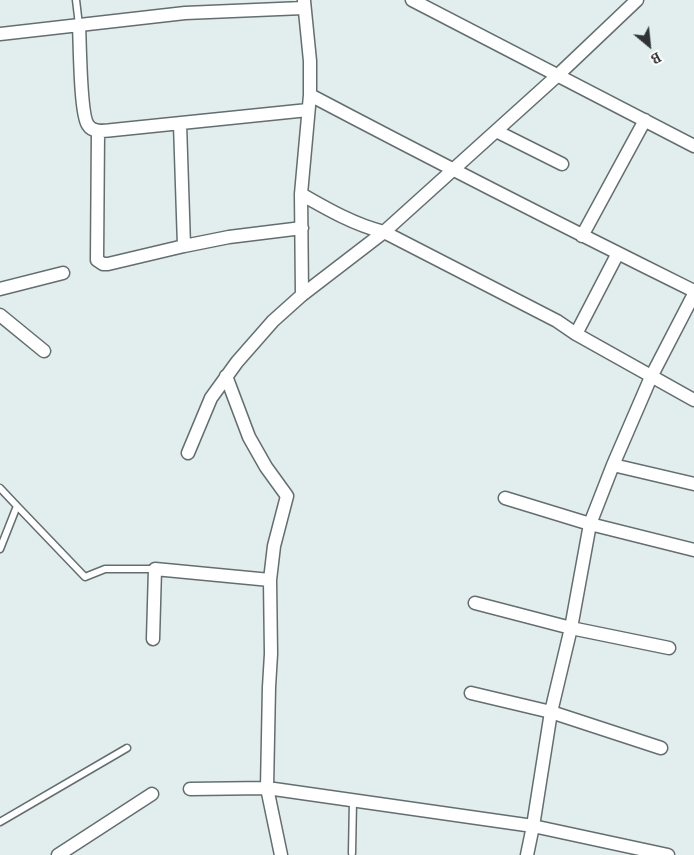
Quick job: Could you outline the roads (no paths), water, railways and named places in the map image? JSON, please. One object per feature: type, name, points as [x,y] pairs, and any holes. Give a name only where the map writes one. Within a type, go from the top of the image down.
[{"type":"street","points":[[412,0],[694,146]]},
{"type":"street","points":[[188,453],[211,398],[226,376],[258,337],[302,294],[384,232],[558,75],[637,0]]},
{"type":"street","points":[[0,34],[185,13],[304,4],[310,61],[310,94],[301,194],[302,294]]},
{"type":"street","points":[[79,25],[84,113],[88,125],[92,129],[98,131],[180,124],[308,110]]},
{"type":"street","points":[[310,94],[452,170],[694,292],[612,465],[590,524],[571,628],[551,712],[527,855]]},
{"type":"street","points":[[582,236],[645,120]]},
{"type":"street","points":[[180,124],[184,246]]},
{"type":"street","points":[[496,130],[562,164]]},
{"type":"street","points":[[98,131],[97,260],[105,265],[229,237],[302,228]]},
{"type":"street","points":[[301,194],[367,228],[384,232],[557,321],[652,378],[694,400]]},
{"type":"street","points":[[576,334],[618,253]]},
{"type":"street","points":[[0,289],[63,273]]},
{"type":"street","points":[[0,315],[44,351]]},
{"type":"street","points":[[226,376],[249,437],[266,467],[287,496],[274,546],[270,580],[271,654],[267,788],[281,855]]},
{"type":"street","points":[[612,465],[694,484]]},
{"type":"street","points":[[505,498],[590,524],[694,550]]},
{"type":"street","points":[[153,639],[155,569],[270,580]]},
{"type":"street","points":[[475,603],[571,628],[670,648]]},
{"type":"street","points":[[471,693],[551,712],[661,748]]},
{"type":"street","points":[[190,789],[267,788],[533,826],[668,855]]},
{"type":"street","points":[[58,855],[152,794]]},
{"type":"lane","points":[[76,0],[79,25]]},
{"type":"lane","points":[[0,488],[85,577],[104,569],[155,569]]},
{"type":"lane","points":[[0,549],[17,506]]},
{"type":"lane","points":[[0,822],[127,748]]},
{"type":"lane","points":[[352,853],[353,800]]}]
